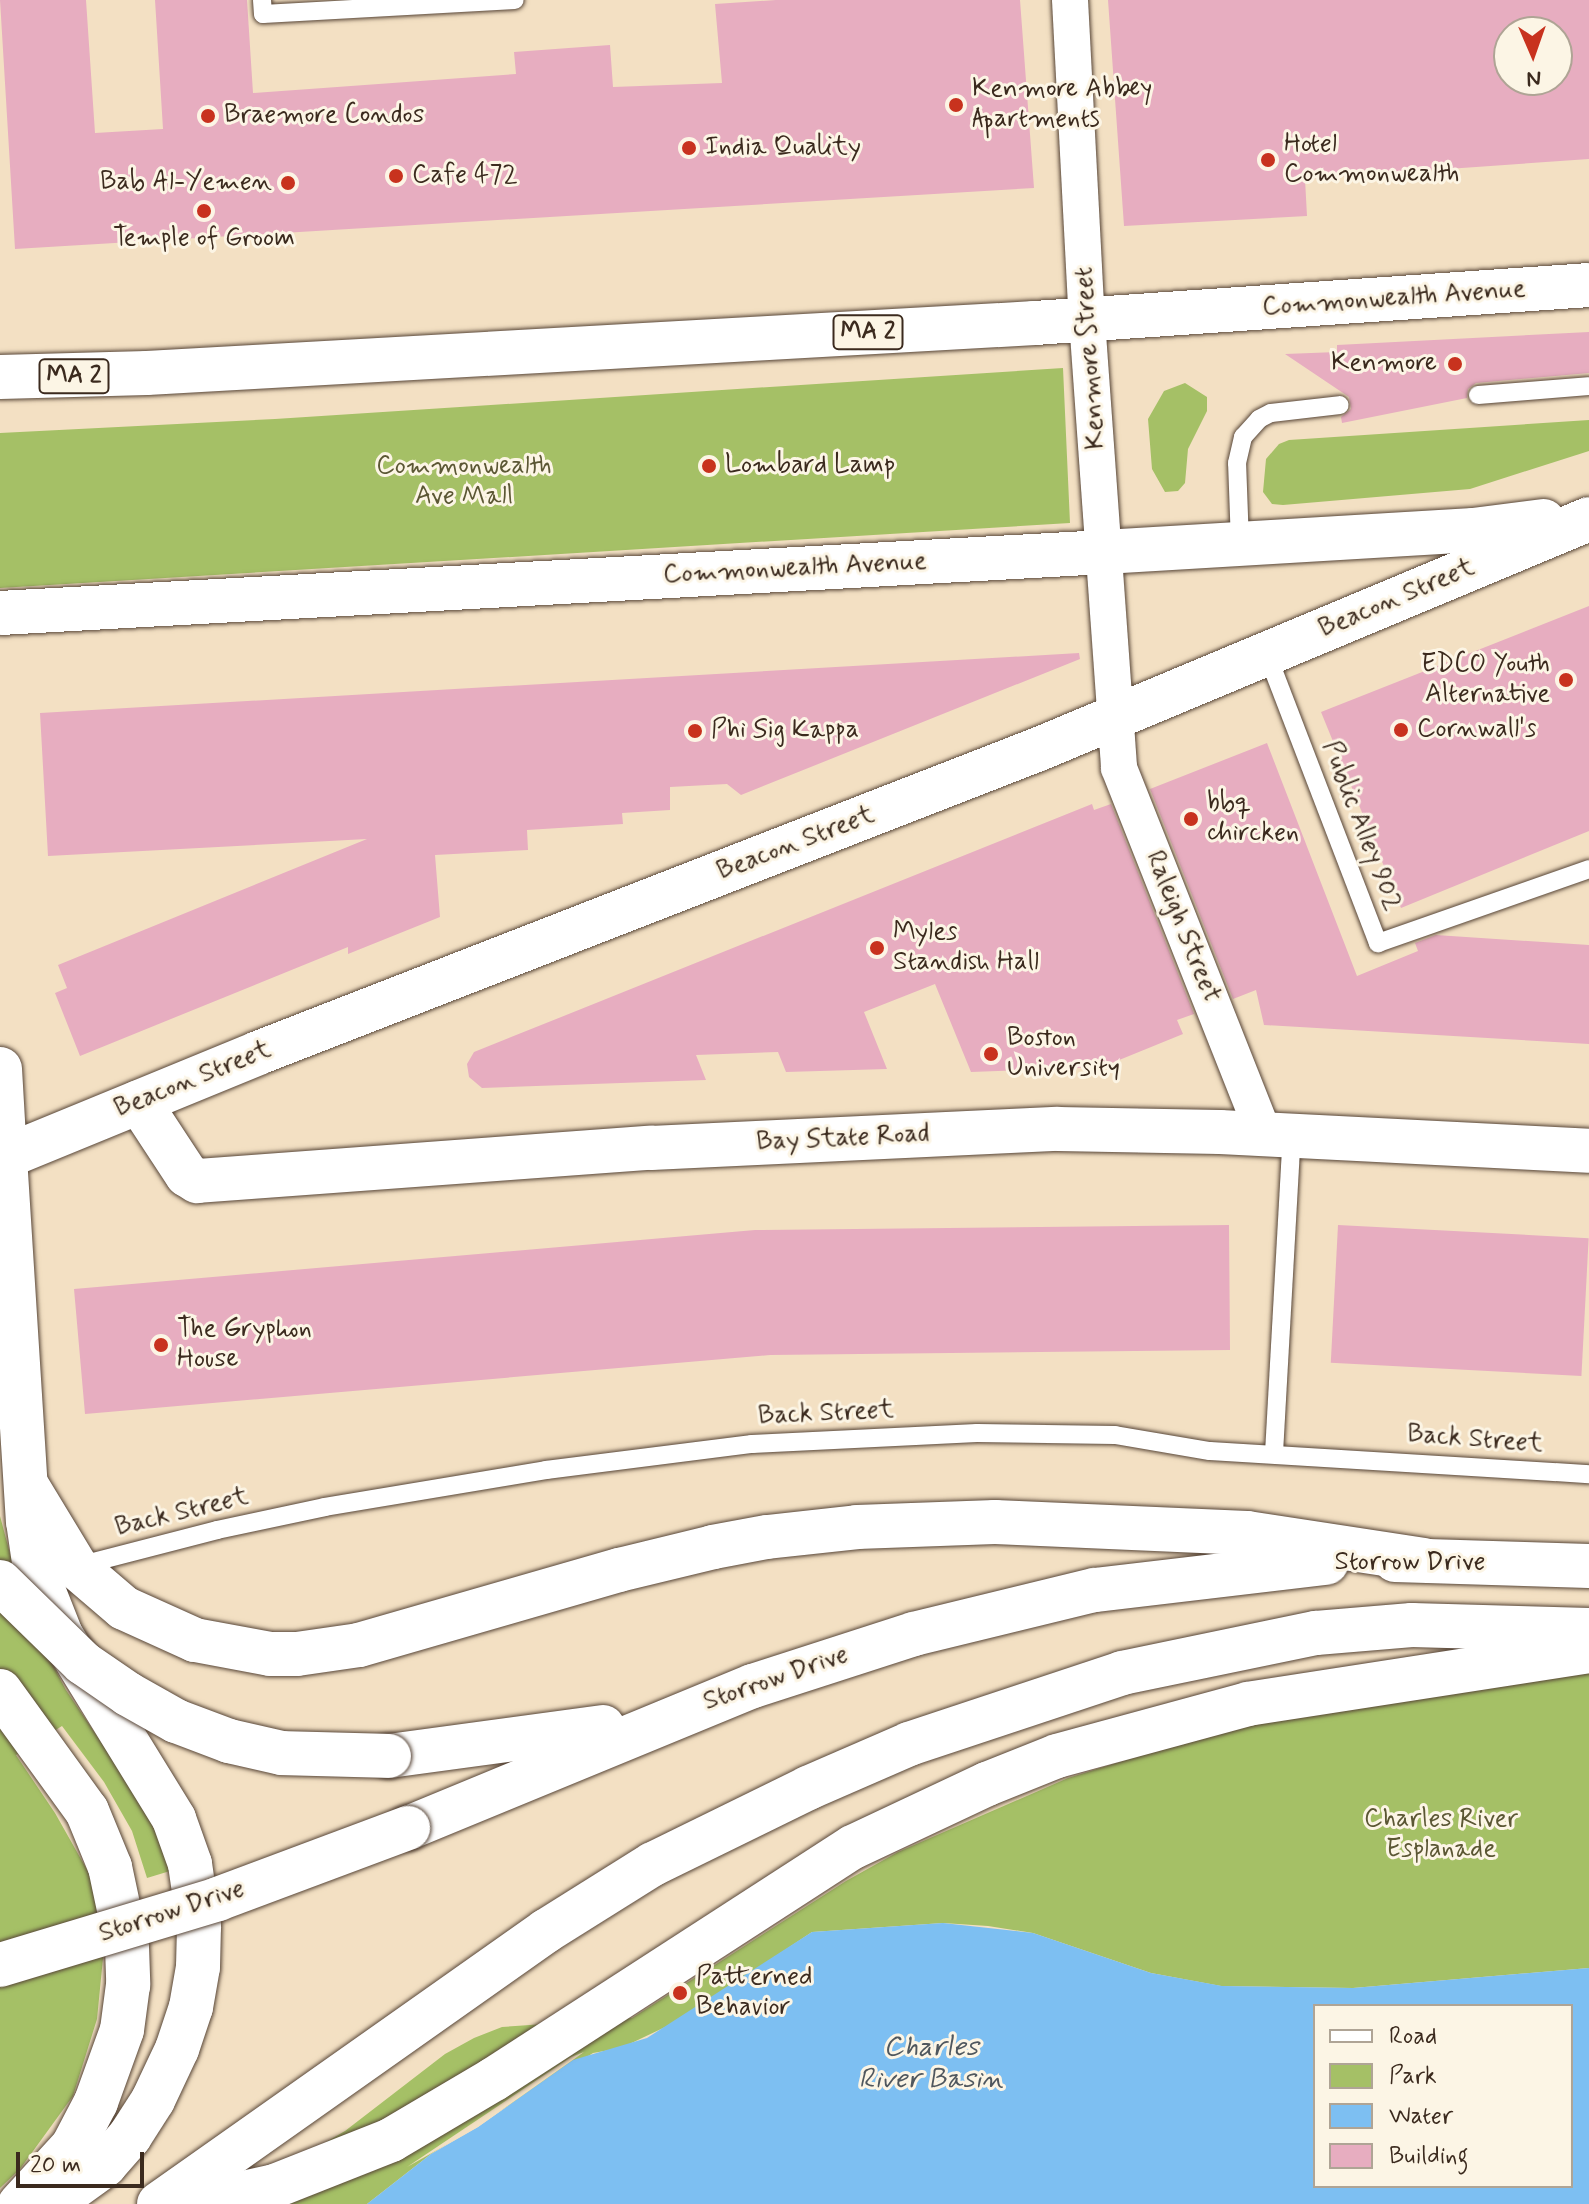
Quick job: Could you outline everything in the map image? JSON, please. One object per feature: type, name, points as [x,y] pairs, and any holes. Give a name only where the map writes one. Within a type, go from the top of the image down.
[{"type":"main road","name":"Commonwealth Avenue","points":[[0,377],[147,373],[1087,320],[1589,285]]},
{"type":"main road","name":"Commonwealth Avenue","points":[[0,613],[1488,529],[1535,523],[1589,510]]},
{"type":"main road","name":"Beacon Street","points":[[2,1158],[1116,717],[1589,519]]},
{"type":"main road","points":[[0,1069],[2,1158],[31,1545],[42,1593],[61,1635],[174,1819],[190,1864],[199,1935],[197,1982],[187,2020],[153,2100],[130,2136],[105,2165],[51,2204]]},
{"type":"main road","name":"Bay State Road","points":[[139,1102],[187,1175],[197,1181],[651,1148],[1058,1129],[1278,1135],[1589,1151]]},
{"type":"main road","points":[[27,1486],[76,1567],[124,1608],[171,1632],[240,1651],[297,1654],[359,1645],[619,1570],[700,1550],[767,1537],[857,1527],[995,1522],[1247,1533],[1424,1560]]},
{"type":"main road","name":"Storrow Drive","points":[[0,1965],[218,1899],[408,1828],[676,1715],[766,1681],[914,1634],[1095,1590],[1280,1566],[1424,1560],[1589,1566]]},
{"type":"main road","points":[[0,1582],[83,1663],[128,1694],[176,1721],[229,1741],[282,1753],[389,1756],[676,1715]]},
{"type":"main road","points":[[159,2204],[546,1931],[653,1864],[808,1788],[909,1744],[1122,1673],[1316,1633],[1412,1625],[1589,1630]]},
{"type":"main road","points":[[204,2203],[275,2186],[391,2140],[494,2079],[853,1847],[912,1816],[1057,1756],[1248,1704],[1589,1651]]},
{"type":"main road","points":[[0,1691],[87,1811],[104,1849],[124,1919],[128,1985],[122,2030],[86,2125],[61,2162],[20,2204]]},
{"type":"street","name":"Kenmore Street","points":[[1070,0],[1087,320],[1116,717]]},
{"type":"street","name":"Raleigh Street","points":[[1116,717],[1119,768],[1278,1135]]},
{"type":"lane","points":[[262,0],[263,14],[515,0]]},
{"type":"lane","points":[[1478,395],[1589,386]]},
{"type":"lane","points":[[1240,543],[1237,463],[1243,437],[1259,419],[1271,413],[1340,405]]},
{"type":"lane","name":"Public Alley 902","points":[[1266,654],[1378,943],[1589,869]]},
{"type":"lane","name":"Raleigh Street","points":[[1274,1453],[1278,1135]]},
{"type":"lane","name":"Back Street","points":[[76,1567],[217,1530],[325,1507],[546,1470],[752,1444],[919,1435],[1115,1435],[1210,1451],[1589,1474]]},
{"type":"green space","name":"Commonwealth Ave Mall","points":[[1063,368],[1070,523],[0,588],[0,433],[275,419]]},
{"type":"green space","points":[[1185,383],[1207,397],[1207,411],[1188,449],[1185,483],[1178,491],[1165,492],[1152,469],[1148,419],[1164,391]]},
{"type":"green space","points":[[1589,420],[1589,451],[1470,489],[1283,505],[1272,504],[1263,492],[1266,459],[1279,444],[1289,440]]},
{"type":"green space","points":[[0,1516],[20,1591],[40,1641],[66,1690],[130,1785],[158,1836],[170,1871],[147,1878],[132,1831],[104,1782],[62,1726],[16,1755],[55,1813],[90,1875],[104,1948],[97,2019],[73,2096],[20,2169],[0,2188]]},
{"type":"green space","name":"Charles River Esplanade","points":[[1589,1672],[1589,1968],[1353,1988],[1221,1986],[1151,1973],[1033,1933],[988,1926],[943,1923],[812,1932],[680,2020],[621,2048],[593,2053],[431,2154],[367,2204],[219,2204],[345,2131],[445,2054],[474,2038],[502,2027],[632,2018],[846,1881],[898,1852],[1068,1778],[1197,1738],[1318,1708]]},
{"type":"water","name":"Charles River Basin","points":[[943,1923],[1033,1933],[1151,1973],[1222,1986],[1353,1988],[1589,1968],[1589,2204],[367,2204],[431,2154],[478,2127],[573,2060],[647,2038],[812,1932]]},
{"type":"pier","points":[[584,2052],[478,2127],[407,2167],[571,2057]]},
{"type":"building","points":[[0,0],[86,0],[95,133],[163,129],[155,0],[247,0],[253,93],[516,74],[514,52],[610,45],[613,87],[722,83],[715,4],[776,0],[1020,0],[1034,188],[15,249]]},
{"type":"building","name":"Hotel Commonwealth","points":[[1108,0],[1589,0],[1589,159],[1305,179],[1307,216],[1124,226]]},
{"type":"building","name":"Kenmore","points":[[1589,332],[1589,373],[1476,383],[1468,389],[1467,398],[1342,423],[1341,417],[1351,409],[1349,397],[1285,354],[1337,352],[1337,345]]},
{"type":"building","points":[[1589,606],[1589,831],[1401,908],[1321,712]]},
{"type":"building","points":[[1079,653],[1080,659],[741,795],[727,784],[670,787],[670,810],[622,813],[623,824],[527,830],[528,850],[435,855],[440,917],[348,954],[348,947],[80,1056],[55,993],[67,988],[58,965],[367,839],[48,856],[40,713]]},
{"type":"building","points":[[1267,743],[1357,976],[1418,951],[1415,943],[1436,935],[1589,945],[1589,1044],[1264,1025],[1256,990],[1233,999],[1150,789]]},
{"type":"building","name":"Myles Standish Hall","points":[[1092,804],[1094,810],[1111,804],[1194,1014],[1177,1020],[1183,1034],[1102,1067],[971,1072],[935,984],[864,1012],[887,1069],[786,1072],[778,1052],[696,1055],[706,1080],[482,1088],[469,1077],[467,1064],[474,1052]]},
{"type":"building","points":[[1229,1225],[1230,1350],[770,1355],[85,1414],[74,1289],[755,1230]]},
{"type":"building","points":[[1338,1225],[1589,1238],[1581,1376],[1331,1363]]},
{"type":"place","name":"Kenmore Abbey Apartments","points":[[956,105]]},
{"type":"place","name":"Braemore Condos","points":[[208,116]]},
{"type":"place","name":"India Quality","points":[[689,148]]},
{"type":"place","name":"Hotel Commonwealth","points":[[1268,160]]},
{"type":"place","name":"Cafe 472","points":[[396,176]]},
{"type":"place","name":"Bab Al-Yemen","points":[[288,183]]},
{"type":"place","name":"Temple of Groom","points":[[204,211]]},
{"type":"place","name":"Kenmore","points":[[1455,364]]},
{"type":"place","name":"Lombard Lamp","points":[[709,466]]},
{"type":"place","name":"EDCO Youth Alternative","points":[[1566,680]]},
{"type":"place","name":"Cornwall's","points":[[1401,730]]},
{"type":"place","name":"Phi Sig Kappa","points":[[695,731]]},
{"type":"place","name":"bbq chircken","points":[[1191,819]]},
{"type":"place","name":"Myles Standish Hall","points":[[877,948]]},
{"type":"place","name":"Boston University","points":[[991,1054]]},
{"type":"place","name":"The Gryphon House","points":[[161,1345]]},
{"type":"place","name":"Patterned Behavior","points":[[680,1993]]}]
